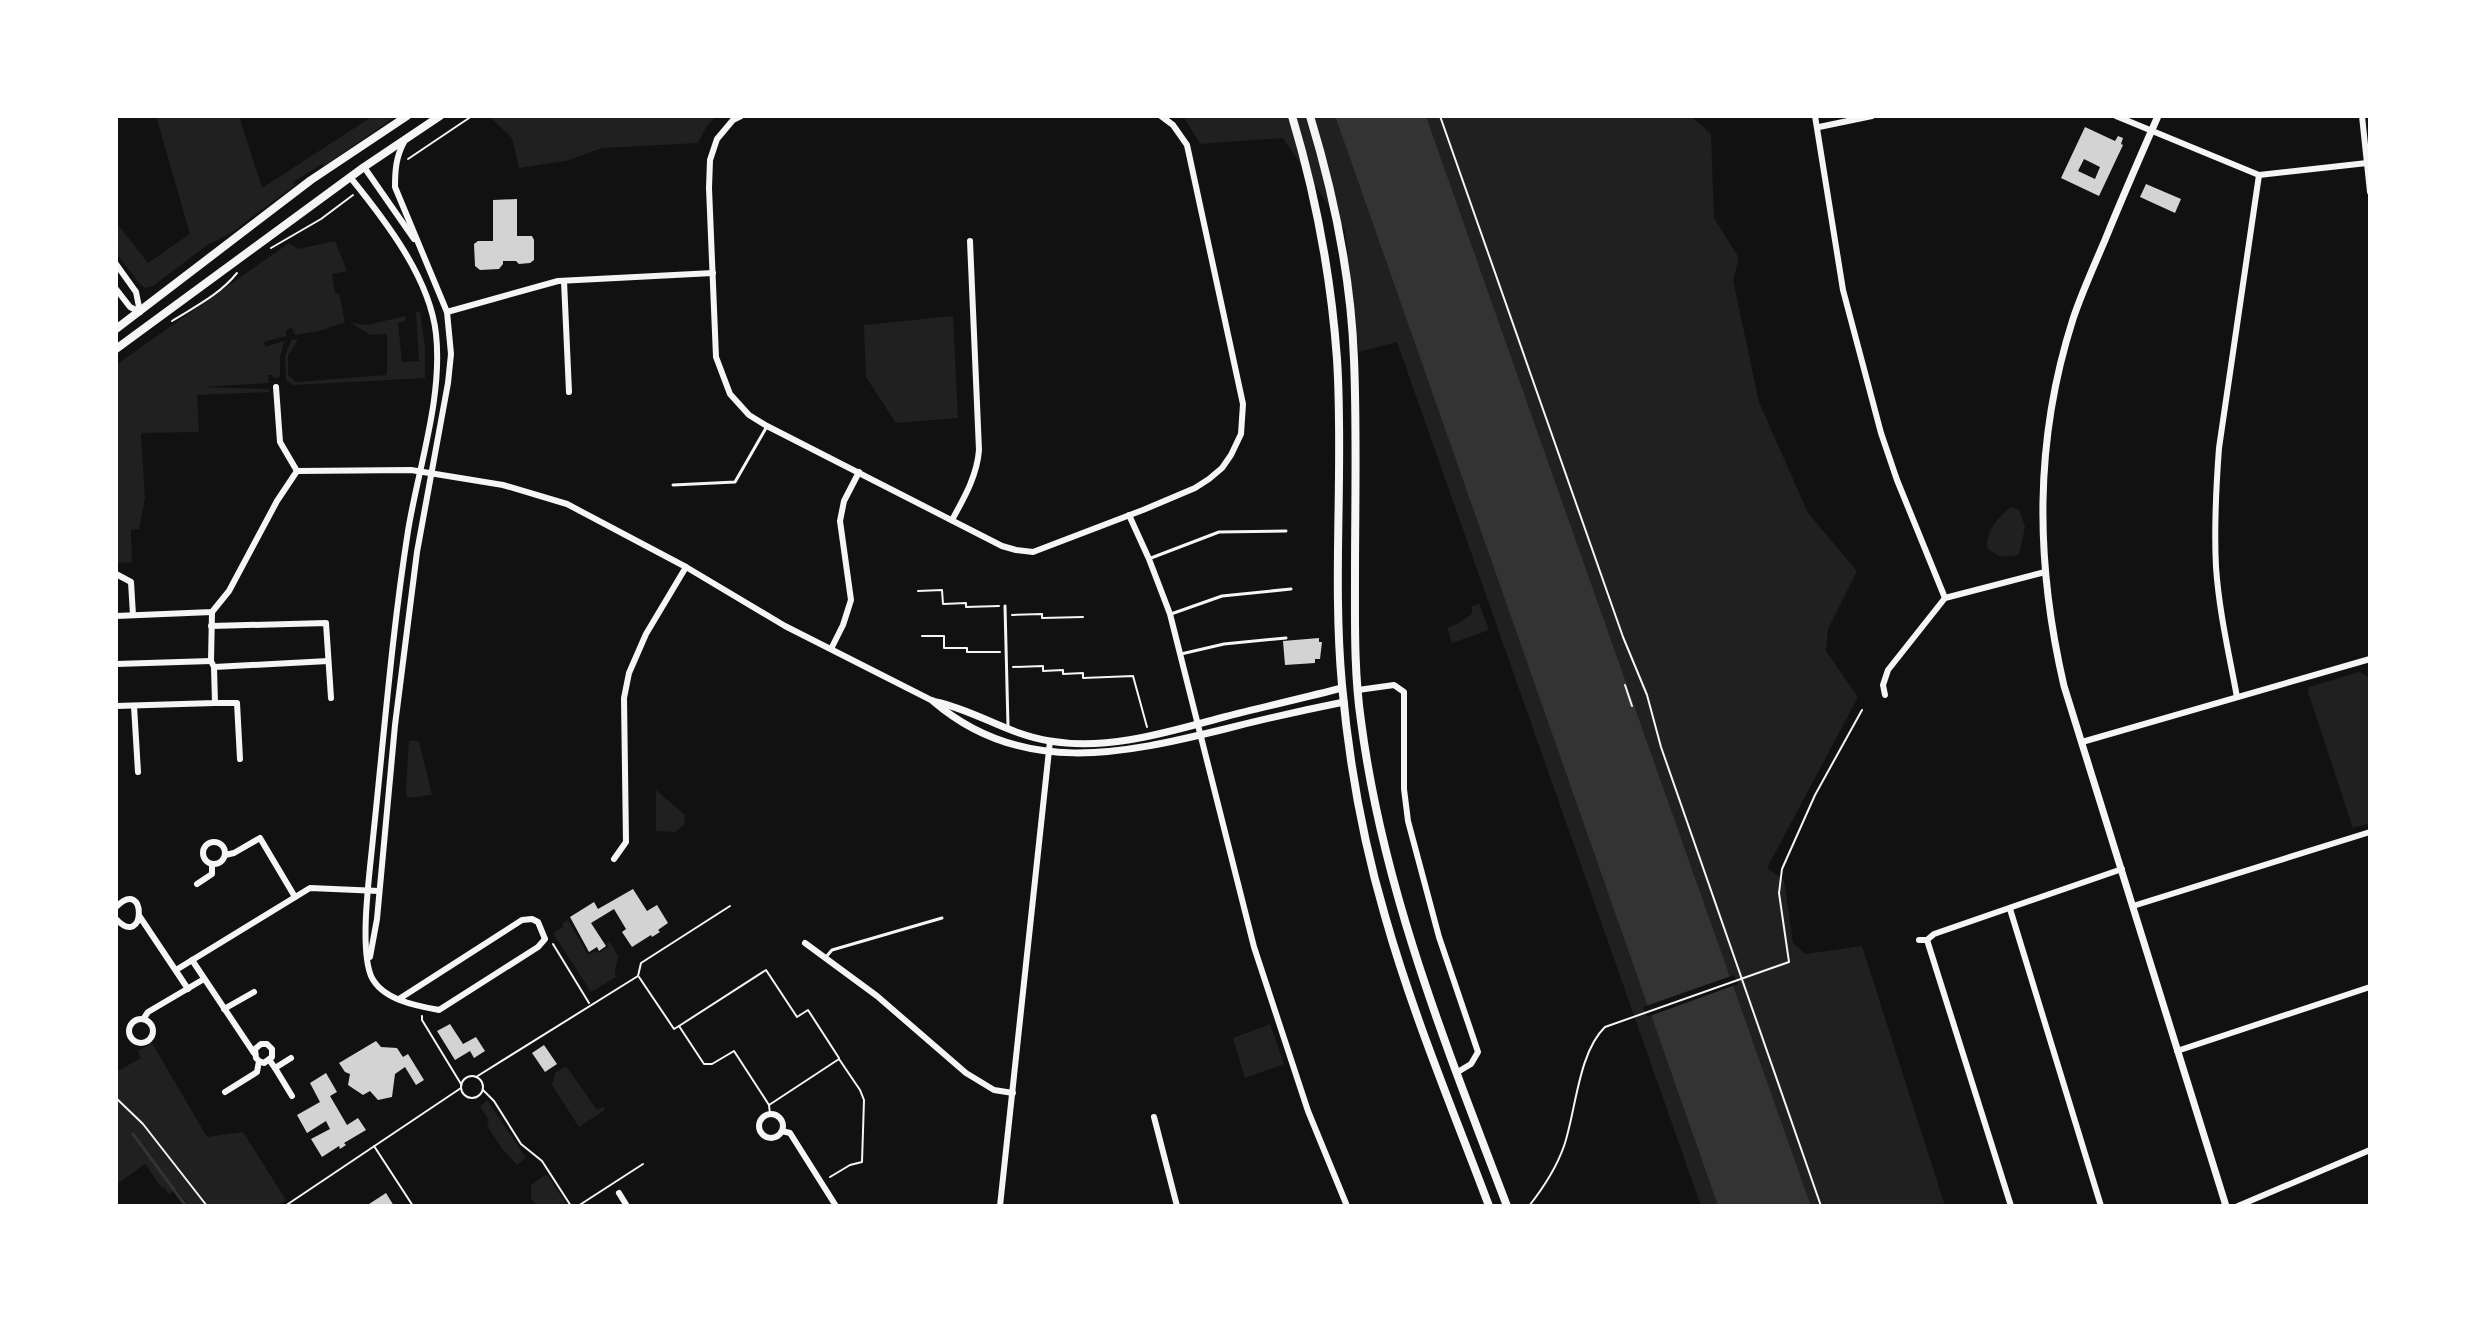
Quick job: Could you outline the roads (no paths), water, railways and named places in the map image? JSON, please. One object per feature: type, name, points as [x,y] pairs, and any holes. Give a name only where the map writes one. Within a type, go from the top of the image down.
[{"type":"main road","points":[[116,329],[285,200],[407,116]]},
{"type":"main road","points":[[116,349],[350,177],[440,116]]},
{"type":"main road","points":[[1292,116],[1320,218],[1337,360],[1338,588],[1342,688],[1360,811],[1385,916],[1407,988],[1489,1206]]},
{"type":"main road","points":[[1310,116],[1323,156],[1336,216],[1354,357],[1354,620],[1358,690],[1370,778],[1394,888],[1420,972],[1507,1206]]},
{"type":"main road","points":[[346,157],[364,167]]},
{"type":"main road","points":[[346,157],[350,177]]},
{"type":"main road","points":[[140,312],[149,325]]},
{"type":"main road","points":[[1342,688],[1358,690]]},
{"type":"main road","points":[[1344,702],[1358,690]]},
{"type":"street","points":[[741,116],[733,120],[717,139],[710,160],[716,357],[730,394],[749,415],[767,426],[1002,546],[1033,552],[1195,488],[1222,468],[1241,434],[1243,404],[1187,145],[1173,125],[1161,116]]},
{"type":"street","points":[[1815,116],[1843,290],[1878,425],[1945,598]]},
{"type":"street","points":[[1819,127],[1872,116]]},
{"type":"street","points":[[2116,116],[2259,175],[2367,163]]},
{"type":"street","points":[[2158,116],[2085,287],[2062,358],[2043,468],[2045,572],[2057,653],[2082,742],[2226,1206]]},
{"type":"street","points":[[2362,116],[2370,192]]},
{"type":"street","points":[[369,964],[377,919],[397,706],[417,552],[451,354],[447,312],[395,187],[395,168],[406,139]]},
{"type":"street","points":[[364,167],[422,252]]},
{"type":"street","points":[[2237,697],[2222,620],[2217,569],[2216,490],[2219,448],[2259,175]]},
{"type":"street","points":[[350,177],[418,274],[430,305],[438,360],[403,565],[386,702],[368,891],[366,942],[372,977],[384,991],[399,999],[439,1010],[538,947],[545,939],[538,922],[522,920],[399,999]]},
{"type":"street","points":[[952,520],[975,474],[979,450],[970,241]]},
{"type":"street","points":[[116,264],[136,292],[140,312]]},
{"type":"street","points":[[447,312],[564,281],[713,273]]},
{"type":"street","points":[[564,281],[569,392]]},
{"type":"street","points":[[116,289],[130,307],[140,312]]},
{"type":"street","points":[[276,387],[280,442],[297,471]]},
{"type":"street","points":[[297,471],[419,471],[503,485],[567,504],[831,649],[933,701],[948,713],[992,737],[1019,747],[1049,753],[1088,755],[1119,752],[1344,702]]},
{"type":"street","points":[[215,703],[212,612],[229,591],[277,501],[297,471]]},
{"type":"street","points":[[831,649],[851,600],[840,521],[844,501],[859,472]]},
{"type":"street","points":[[1129,515],[1170,614],[1258,960],[1308,1111],[1347,1206]]},
{"type":"street","points":[[614,859],[626,842],[624,698],[629,673],[646,634],[686,567]]},
{"type":"street","points":[[1885,695],[1883,685],[1888,670],[1945,598],[2045,572]]},
{"type":"street","points":[[116,574],[131,582],[133,615]]},
{"type":"street","points":[[116,616],[212,612]]},
{"type":"street","points":[[211,626],[326,623],[331,698]]},
{"type":"street","points":[[2082,742],[2370,659]]},
{"type":"street","points":[[116,664],[328,661]]},
{"type":"street","points":[[1358,690],[1394,685],[1404,692],[1404,789],[1408,821],[1439,937],[1478,1052],[1471,1064],[1456,1073]]},
{"type":"street","points":[[933,701],[952,705],[1008,730],[1050,741],[1086,744],[1150,736],[1342,688]]},
{"type":"street","points":[[116,706],[237,703],[240,759]]},
{"type":"street","points":[[134,706],[138,772]]},
{"type":"street","points":[[1000,1206],[1050,741]]},
{"type":"street","points":[[2133,906],[2370,832]]},
{"type":"street","points":[[225,855],[260,838],[295,897]]},
{"type":"street","points":[[215,841],[222,844],[225,855],[222,861],[212,864],[205,860],[203,853],[208,843],[215,841]]},
{"type":"street","points":[[197,884],[212,874],[212,864]]},
{"type":"street","points":[[2011,1206],[1923,940],[2122,869]]},
{"type":"street","points":[[176,970],[310,888],[379,891]]},
{"type":"street","points":[[116,907],[123,901],[138,905],[140,917],[188,989]]},
{"type":"street","points":[[2010,909],[2101,1206]]},
{"type":"street","points":[[116,919],[121,925],[130,926],[140,917]]},
{"type":"street","points":[[805,943],[877,996],[966,1073],[994,1090],[1013,1093]]},
{"type":"street","points":[[192,960],[259,1061],[257,1072],[225,1092]]},
{"type":"street","points":[[144,1018],[153,1027],[153,1035],[139,1043],[130,1036],[129,1028],[136,1019],[144,1018],[148,1012],[204,979]]},
{"type":"street","points":[[2177,1051],[2370,987]]},
{"type":"street","points":[[224,1009],[254,992]]},
{"type":"street","points":[[254,1053],[257,1046],[267,1044],[273,1052],[270,1061]]},
{"type":"street","points":[[275,1068],[291,1058]]},
{"type":"street","points":[[259,1061],[270,1061]]},
{"type":"street","points":[[270,1061],[292,1096]]},
{"type":"street","points":[[770,1114],[781,1119],[782,1131],[773,1138],[762,1134],[759,1127],[761,1119],[770,1114]]},
{"type":"street","points":[[1154,1117],[1174,1205]]},
{"type":"street","points":[[782,1131],[790,1133],[836,1206]]},
{"type":"street","points":[[2238,1206],[2370,1150]]},
{"type":"street","points":[[619,1193],[627,1206]]},
{"type":"lane","points":[[673,485],[735,482],[767,426]]},
{"type":"lane","points":[[1149,559],[1219,532],[1286,531]]},
{"type":"lane","points":[[1170,614],[1222,596],[1291,589]]},
{"type":"lane","points":[[1005,606],[1008,730]]},
{"type":"lane","points":[[1181,654],[1224,644],[1286,638]]},
{"type":"lane","points":[[825,958],[832,950],[942,918]]},
{"type":"waterway","points":[[133,1134],[186,1206]]}]
